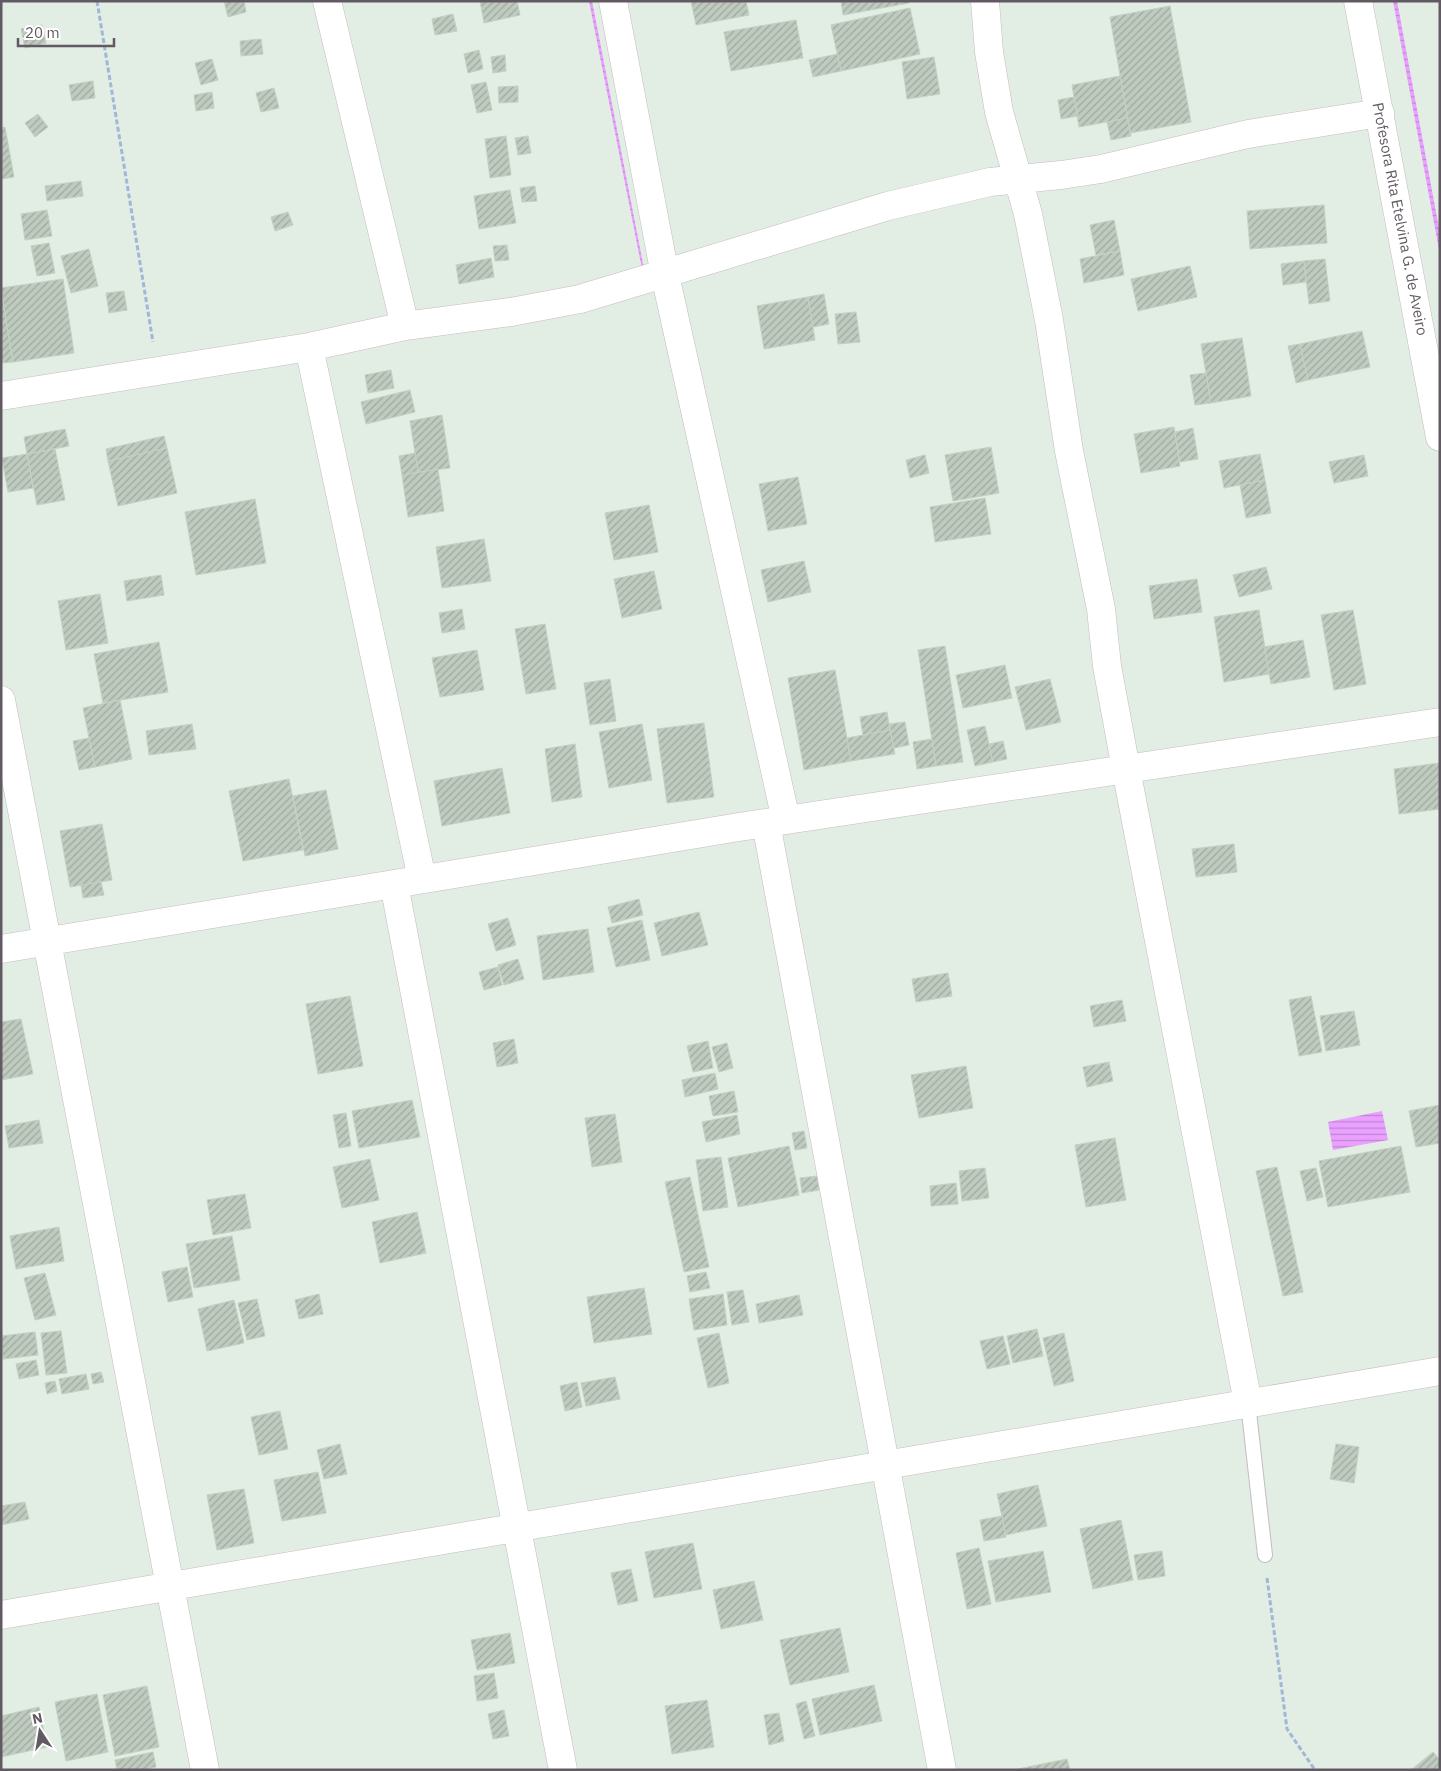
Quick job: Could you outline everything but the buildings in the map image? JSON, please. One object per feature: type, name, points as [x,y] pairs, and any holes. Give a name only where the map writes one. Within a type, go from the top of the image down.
[{"type":"street","points":[[326,1],[405,326]]},
{"type":"street","points":[[613,1],[665,275],[776,822],[885,1465],[942,1770]]},
{"type":"street","points":[[985,1],[989,52],[999,112],[1028,214],[1049,320],[1069,451],[1101,609],[1107,666],[1248,1403]]},
{"type":"street","name":"Profesora Rita Etelvina G. de Aveiro","points":[[1358,1],[1436,397],[1440,437]]},
{"type":"street","points":[[1,396],[309,347],[405,326],[502,313],[580,299],[665,275],[888,206],[990,182],[1101,169],[1248,134],[1380,113]]},
{"type":"street","points":[[309,347],[422,879]]},
{"type":"street","points":[[1,700],[205,1770]]},
{"type":"street","points":[[1,949],[776,822],[1440,722]]},
{"type":"street","points":[[394,884],[563,1770]]},
{"type":"street","points":[[1,1615],[1440,1371]]},
{"type":"lane","points":[[1248,1403],[1264,1555]]},
{"type":"path","points":[[97,1],[158,372]]},
{"type":"path","points":[[1264,1555],[1287,1729],[1315,1770]]},
{"type":"shaded area","points":[[589,1],[592,1],[646,279],[644,279]]},
{"type":"shaded area","points":[[1393,1],[1397,1],[1440,234],[1440,255]]},
{"type":"shaded area","points":[[1382,1111],[1388,1140],[1333,1150],[1328,1122]]}]
